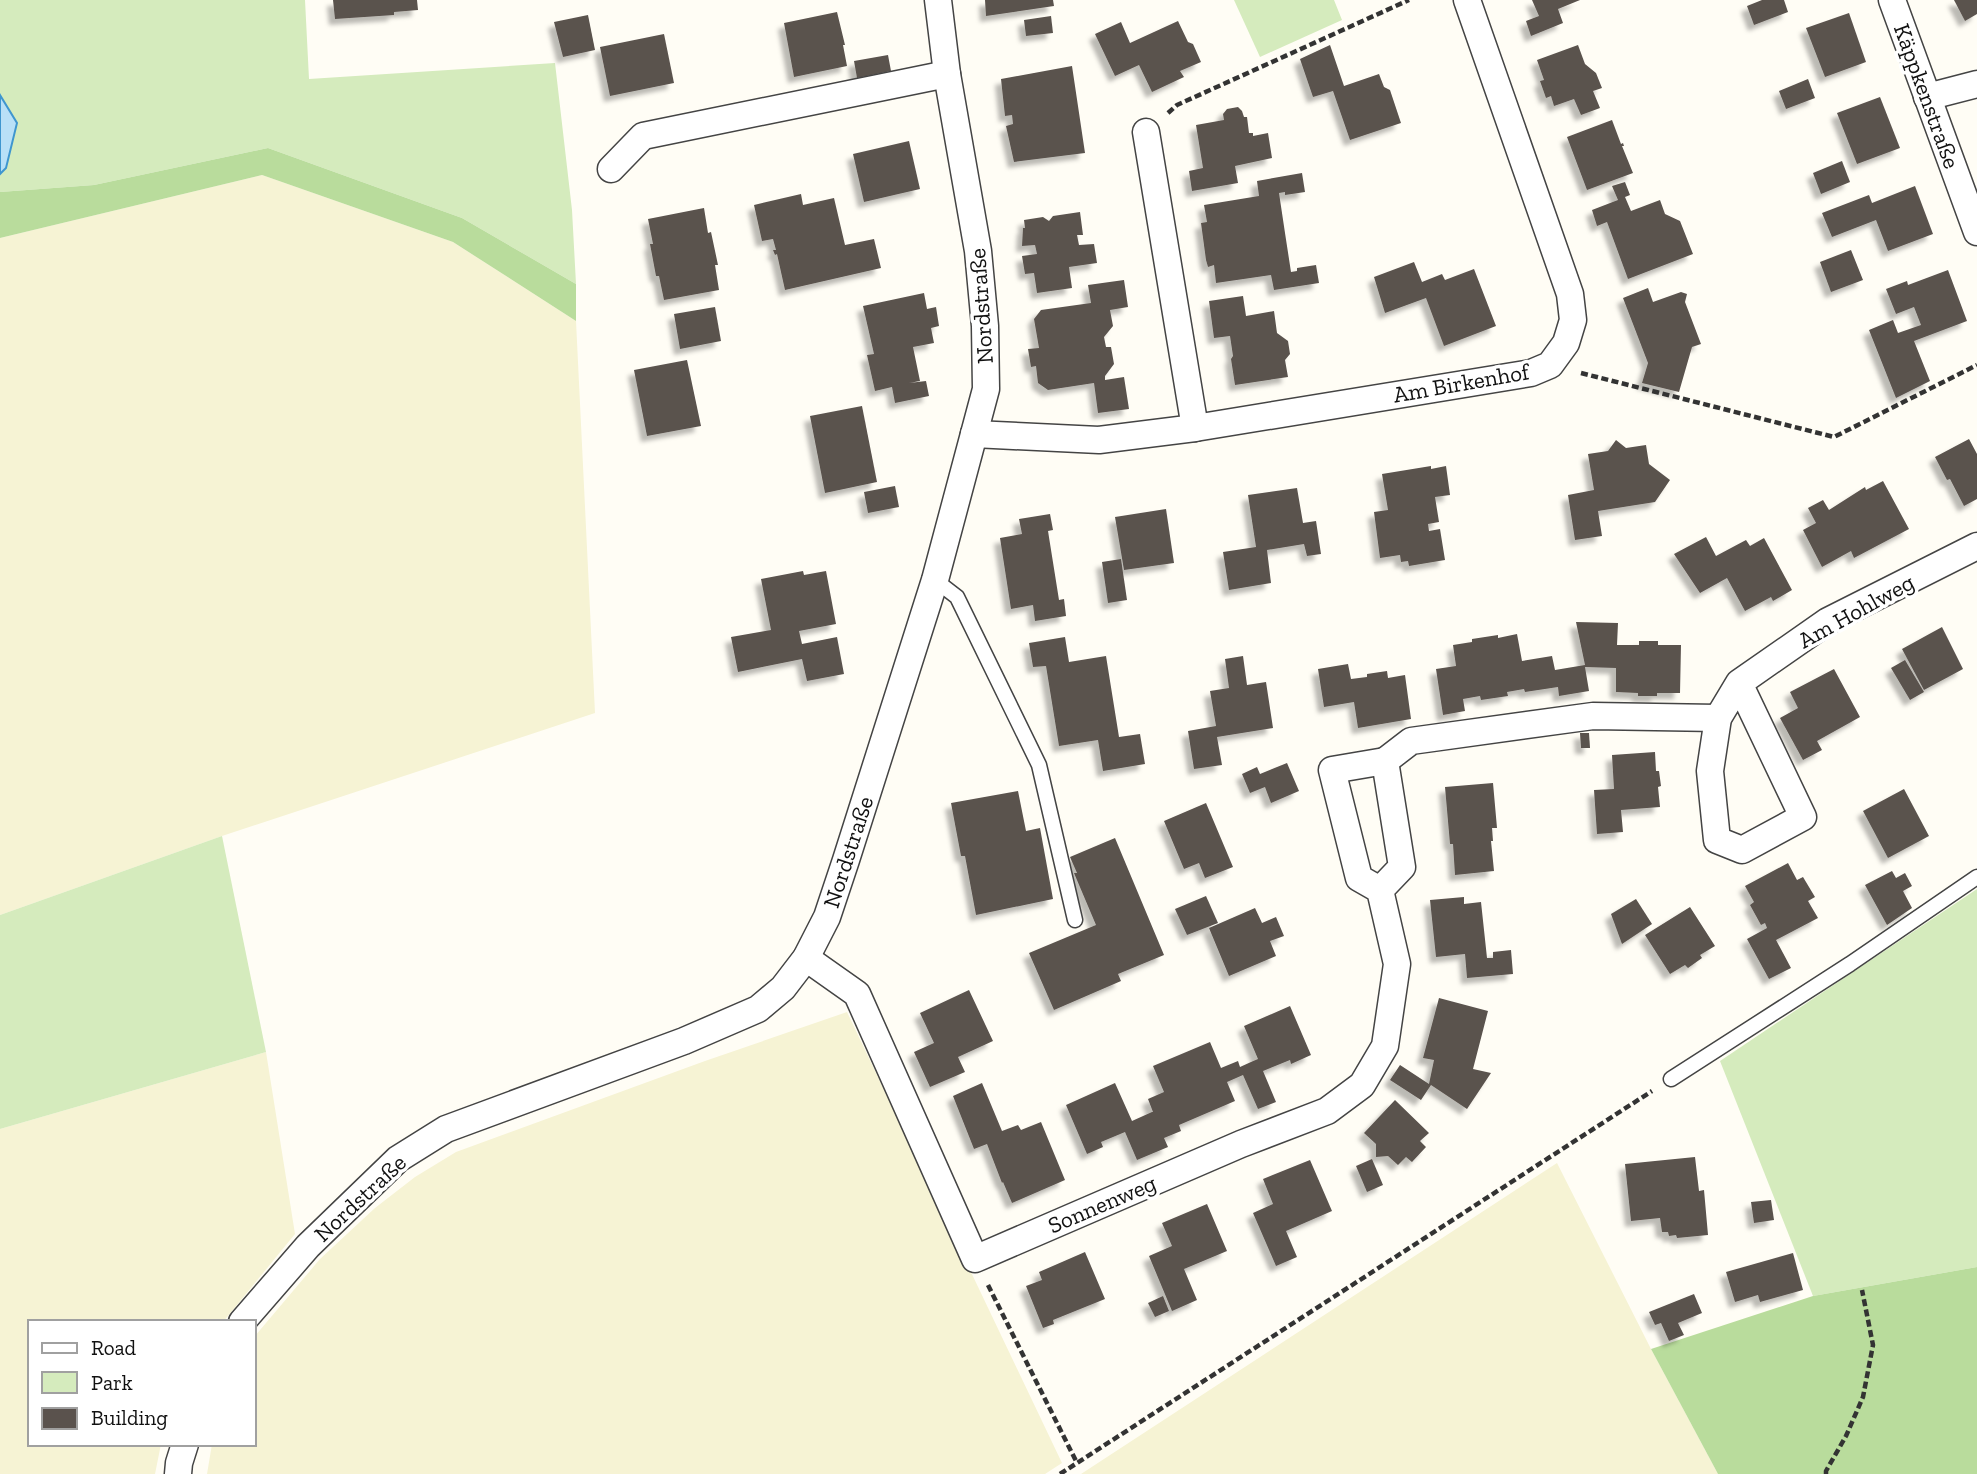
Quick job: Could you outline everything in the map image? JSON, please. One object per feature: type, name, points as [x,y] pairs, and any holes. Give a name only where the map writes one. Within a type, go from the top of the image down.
[{"type":"street","name":"Nordstraße","points":[[244,1320],[308,1246],[398,1159],[446,1129],[684,1041],[758,1009],[783,988],[806,958],[827,917],[936,580],[986,389],[985,326],[978,251],[947,74],[938,0]]},
{"type":"street","name":"Am Birkenhof","points":[[974,434],[1099,440],[1195,428],[1531,373],[1549,365],[1566,344],[1573,320],[1570,294],[1467,0]]},
{"type":"street","name":"Käppkenstraße","points":[[1892,0],[1977,232]]},
{"type":"street","points":[[611,169],[643,136],[947,74]]},
{"type":"street","points":[[1927,97],[1977,84]]},
{"type":"street","points":[[1146,132],[1195,428]]},
{"type":"street","name":"Am Hohlweg","points":[[1739,683],[1803,817],[1742,850],[1717,840],[1710,771],[1718,718],[1739,683],[1828,621],[1977,546]]},
{"type":"street","points":[[1385,761],[1402,867],[1380,890],[1359,878],[1332,770],[1385,761],[1411,741],[1511,727],[1593,716],[1718,718]]},
{"type":"street","name":"Sonnenweg","points":[[975,1259],[1241,1144],[1327,1111],[1362,1085],[1385,1046],[1397,964],[1380,890]]},
{"type":"street","points":[[806,958],[857,994],[975,1259]]},
{"type":"street","points":[[178,1474],[184,1446]]},
{"type":"lane","points":[[936,580],[957,597],[1039,765],[1075,920]]},
{"type":"lane","points":[[1671,1080],[1850,964],[1977,877]]},
{"type":"path","points":[[1146,132],[1177,105],[1409,0]]},
{"type":"path","points":[[1549,365],[1834,437],[1977,365]]},
{"type":"path","points":[[1060,1474],[1671,1080]]},
{"type":"path","points":[[975,1259],[1077,1463]]},
{"type":"path","points":[[1826,1474],[1863,1397],[1873,1345],[1862,1290]]},
{"type":"shaded area","points":[[262,175],[453,242],[576,321],[595,713],[222,836],[0,915],[0,238]]},
{"type":"shaded area","points":[[847,1012],[1062,1463],[1045,1474],[207,1474],[212,1446],[256,1446],[256,1335],[320,1259],[375,1208],[415,1177],[456,1152]]},
{"type":"shaded area","points":[[266,1052],[295,1234],[225,1320],[28,1320],[28,1446],[161,1446],[155,1474],[0,1474],[0,1129]]},
{"type":"shaded area","points":[[1557,1163],[1718,1474],[1081,1474]]},
{"type":"green space","points":[[0,0],[305,0],[309,79],[555,63],[572,210],[576,284],[462,218],[268,148],[94,185],[0,192],[0,174],[6,168],[17,124],[0,95]]},
{"type":"green space","points":[[1234,0],[1334,0],[1342,20],[1260,57]]},
{"type":"green space","points":[[268,148],[462,218],[576,284],[576,321],[453,242],[262,175],[0,238],[0,192],[94,185]]},
{"type":"green space","points":[[222,836],[266,1052],[0,1129],[0,915]]},
{"type":"green space","points":[[1977,889],[1977,1267],[1813,1296],[1720,1061]]},
{"type":"green space","points":[[1977,1267],[1977,1474],[1718,1474],[1651,1349],[1813,1296]]},
{"type":"water","points":[[0,95],[17,123],[6,168],[0,174]]},
{"type":"building","points":[[333,0],[417,0],[418,10],[394,12],[394,15],[335,19]]},
{"type":"building","points":[[985,0],[1053,0],[1054,6],[986,16]]},
{"type":"building","points":[[1532,0],[1580,0],[1558,9],[1563,23],[1531,36],[1526,21],[1539,16]]},
{"type":"building","points":[[1762,0],[1784,0],[1788,12],[1754,25],[1747,6]]},
{"type":"building","points":[[1954,0],[1977,0],[1977,14],[1965,21]]},
{"type":"building","points":[[837,12],[847,66],[794,77],[784,23]]},
{"type":"building","points":[[1849,13],[1866,62],[1825,77],[1806,28]]},
{"type":"building","points":[[588,15],[595,50],[563,57],[554,22]]},
{"type":"building","points":[[1051,16],[1053,33],[1026,36],[1024,20]]},
{"type":"building","points":[[1178,21],[1201,62],[1180,71],[1184,77],[1152,92],[1139,65],[1115,76],[1095,34],[1121,22],[1130,43]]},
{"type":"building","points":[[664,34],[674,83],[610,96],[600,47]]},
{"type":"building","points":[[1330,45],[1344,86],[1379,74],[1384,87],[1390,90],[1401,123],[1350,140],[1333,91],[1313,97],[1300,59]]},
{"type":"building","points":[[1578,45],[1585,64],[1596,73],[1602,88],[1593,91],[1600,108],[1581,115],[1574,99],[1554,106],[1551,96],[1546,98],[1540,81],[1544,80],[1537,60]]},
{"type":"building","points":[[888,55],[891,71],[857,78],[854,61]]},
{"type":"building","points":[[1072,66],[1085,153],[1014,162],[1006,126],[1013,124],[1012,115],[1005,116],[1001,79]]},
{"type":"building","points":[[1808,79],[1815,98],[1786,109],[1779,91]]},
{"type":"building","points":[[1880,97],[1900,148],[1857,164],[1837,113]]},
{"type":"building","points":[[1238,107],[1244,117],[1247,117],[1249,133],[1253,133],[1253,136],[1268,133],[1272,158],[1235,166],[1238,183],[1192,191],[1189,171],[1203,168],[1196,125],[1224,120],[1223,114],[1227,109]]},
{"type":"building","points":[[1612,120],[1633,173],[1587,190],[1567,137]]},
{"type":"building","points":[[909,141],[920,189],[864,202],[853,154]]},
{"type":"building","points":[[1842,161],[1850,182],[1821,194],[1813,173]]},
{"type":"building","points":[[1302,173],[1305,192],[1285,195],[1285,192],[1279,193],[1291,272],[1297,271],[1297,268],[1316,265],[1319,283],[1274,290],[1271,275],[1216,283],[1214,265],[1208,267],[1206,260],[1201,223],[1207,222],[1204,205],[1259,196],[1257,181]]},
{"type":"building","points":[[1625,182],[1630,195],[1625,197],[1631,211],[1660,200],[1665,214],[1680,221],[1693,254],[1628,279],[1607,222],[1597,226],[1592,210],[1618,200],[1612,186]]},
{"type":"building","points":[[1915,186],[1933,234],[1888,251],[1876,220],[1832,237],[1822,213],[1869,195],[1872,203]]},
{"type":"building","points":[[801,194],[803,205],[834,198],[845,245],[874,239],[881,268],[785,290],[777,254],[775,255],[773,250],[776,250],[773,239],[762,241],[754,205]]},
{"type":"building","points":[[704,208],[718,265],[715,265],[719,290],[664,300],[659,276],[656,276],[648,219]]},
{"type":"building","points":[[1080,212],[1083,235],[1077,235],[1079,245],[1094,244],[1097,263],[1069,267],[1072,288],[1037,293],[1034,273],[1025,274],[1022,256],[1037,254],[1035,245],[1022,246],[1024,220],[1043,217],[1049,221],[1053,216]]},
{"type":"building","points":[[1851,250],[1863,280],[1831,292],[1820,262]]},
{"type":"building","points":[[1414,262],[1422,282],[1442,274],[1445,280],[1474,269],[1496,326],[1444,346],[1426,298],[1385,313],[1374,277]]},
{"type":"building","points":[[1948,270],[1967,321],[1914,341],[1930,381],[1896,398],[1869,330],[1893,320],[1898,333],[1921,325],[1914,307],[1896,314],[1886,289],[1907,281],[1908,285]]},
{"type":"building","points":[[1124,280],[1128,307],[1110,310],[1113,326],[1104,337],[1106,347],[1111,347],[1114,364],[1105,380],[1124,377],[1129,409],[1098,413],[1094,383],[1048,390],[1038,383],[1036,366],[1031,367],[1028,349],[1039,348],[1034,319],[1041,310],[1091,303],[1088,285]]},
{"type":"building","points":[[1648,288],[1653,302],[1681,292],[1687,294],[1685,302],[1701,344],[1692,347],[1679,392],[1642,383],[1648,363],[1623,298]]},
{"type":"building","points":[[924,293],[927,309],[936,307],[939,326],[931,328],[934,343],[913,347],[920,381],[909,383],[926,381],[929,396],[895,403],[892,387],[875,391],[867,355],[874,354],[863,306]]},
{"type":"building","points":[[1243,296],[1246,316],[1274,311],[1277,333],[1288,341],[1290,354],[1285,360],[1288,377],[1235,385],[1230,336],[1214,338],[1209,301]]},
{"type":"building","points":[[715,307],[721,341],[680,349],[674,314]]},
{"type":"building","points":[[687,360],[701,426],[647,436],[634,370]]},
{"type":"building","points":[[862,406],[877,482],[825,493],[810,416]]},
{"type":"building","points":[[1969,439],[1977,454],[1977,499],[1964,506],[1935,457]]},
{"type":"building","points":[[1616,440],[1626,448],[1646,445],[1649,464],[1670,480],[1655,502],[1598,511],[1602,536],[1575,540],[1568,495],[1594,490],[1588,454],[1608,451]]},
{"type":"building","points":[[1431,466],[1431,469],[1446,466],[1450,495],[1435,497],[1439,522],[1428,524],[1429,531],[1440,529],[1445,560],[1409,566],[1408,561],[1401,562],[1400,555],[1380,558],[1374,512],[1388,510],[1382,474]]},
{"type":"building","points":[[1883,481],[1909,529],[1854,558],[1851,551],[1822,567],[1803,530],[1816,523],[1808,508],[1823,500],[1829,510],[1865,487],[1866,490]]},
{"type":"building","points":[[895,486],[899,507],[868,513],[864,492]]},
{"type":"building","points":[[1297,488],[1303,523],[1316,521],[1321,554],[1307,556],[1304,544],[1267,550],[1271,583],[1229,590],[1223,552],[1256,547],[1248,495]]},
{"type":"building","points":[[1166,509],[1174,563],[1124,570],[1115,517]]},
{"type":"building","points":[[1050,514],[1053,530],[1048,531],[1059,600],[1064,599],[1066,616],[1035,621],[1033,605],[1011,609],[1000,538],[1022,534],[1019,519]]},
{"type":"building","points":[[1706,537],[1716,556],[1746,540],[1750,546],[1764,538],[1792,590],[1773,601],[1771,597],[1745,611],[1727,578],[1700,593],[1674,554]]},
{"type":"building","points":[[1121,559],[1127,600],[1108,603],[1102,562]]},
{"type":"building","points":[[803,571],[804,575],[826,571],[836,624],[799,631],[802,644],[837,637],[844,674],[807,681],[802,659],[738,672],[731,637],[771,630],[761,579]]},
{"type":"building","points":[[1576,622],[1618,623],[1617,645],[1639,645],[1639,641],[1658,641],[1658,645],[1681,645],[1680,693],[1638,696],[1638,693],[1616,692],[1616,668],[1585,667],[1589,691],[1559,696],[1558,687],[1525,692],[1524,689],[1507,692],[1508,696],[1481,700],[1480,696],[1463,699],[1465,711],[1443,715],[1436,669],[1456,666],[1453,645],[1472,642],[1472,639],[1517,634],[1522,661],[1552,656],[1555,670],[1585,665]]},
{"type":"building","points":[[1942,627],[1963,669],[1924,690],[1902,649]]},
{"type":"building","points":[[1065,637],[1069,662],[1106,656],[1119,737],[1140,734],[1145,764],[1103,771],[1098,740],[1059,746],[1046,666],[1033,667],[1029,643]]},
{"type":"building","points":[[1243,656],[1247,685],[1266,682],[1273,728],[1217,737],[1222,765],[1194,769],[1188,731],[1216,726],[1210,691],[1229,688],[1225,659]]},
{"type":"building","points":[[1905,660],[1924,692],[1910,700],[1891,668]]},
{"type":"building","points":[[1348,664],[1351,679],[1387,671],[1388,678],[1405,675],[1411,719],[1358,728],[1354,702],[1324,707],[1318,669]]},
{"type":"building","points":[[1834,669],[1860,717],[1817,741],[1822,750],[1803,760],[1780,718],[1798,708],[1790,692]]},
{"type":"building","points":[[1580,733],[1589,733],[1590,748],[1581,748]]},
{"type":"building","points":[[1655,752],[1656,771],[1659,771],[1661,786],[1658,787],[1660,807],[1621,810],[1623,832],[1597,834],[1594,790],[1614,789],[1612,755]]},
{"type":"building","points":[[1287,763],[1299,791],[1271,803],[1265,787],[1250,793],[1242,774],[1257,767],[1260,774]]},
{"type":"building","points":[[1493,783],[1497,828],[1492,828],[1491,841],[1494,871],[1455,875],[1445,787]]},
{"type":"building","points":[[1904,789],[1929,836],[1888,858],[1863,811]]},
{"type":"building","points":[[1018,791],[1026,831],[1040,828],[1053,899],[976,915],[965,856],[961,856],[951,803]]},
{"type":"building","points":[[1206,803],[1233,867],[1205,878],[1199,863],[1184,869],[1164,821]]},
{"type":"building","points":[[1115,838],[1164,955],[1118,974],[1121,981],[1054,1010],[1029,953],[1096,925],[1070,857]]},
{"type":"building","points":[[1788,863],[1797,880],[1803,877],[1815,897],[1808,901],[1818,918],[1776,940],[1791,968],[1769,979],[1747,939],[1767,928],[1765,923],[1761,925],[1750,905],[1754,902],[1745,886]]},
{"type":"building","points":[[1892,871],[1896,878],[1905,873],[1912,886],[1903,891],[1912,908],[1887,925],[1865,885]]},
{"type":"building","points":[[1206,896],[1218,923],[1187,935],[1175,909]]},
{"type":"building","points":[[1464,897],[1464,904],[1481,902],[1487,958],[1493,958],[1493,952],[1511,950],[1513,974],[1467,978],[1465,954],[1436,957],[1430,900]]},
{"type":"building","points":[[1636,899],[1652,924],[1622,944],[1611,914]]},
{"type":"building","points":[[1690,907],[1715,946],[1700,955],[1702,958],[1688,968],[1685,965],[1670,974],[1645,935]]},
{"type":"building","points":[[1255,908],[1262,923],[1276,917],[1284,936],[1270,941],[1276,956],[1229,976],[1209,928]]},
{"type":"building","points":[[969,990],[993,1041],[958,1057],[965,1072],[930,1087],[914,1052],[934,1043],[920,1013]]},
{"type":"building","points":[[1439,998],[1488,1011],[1473,1069],[1491,1073],[1467,1109],[1431,1085],[1421,1100],[1390,1080],[1400,1065],[1429,1084],[1434,1060],[1423,1058]]},
{"type":"building","points":[[1290,1006],[1311,1055],[1291,1064],[1290,1060],[1263,1071],[1276,1102],[1258,1109],[1243,1075],[1227,1082],[1235,1101],[1179,1125],[1181,1131],[1164,1138],[1168,1147],[1137,1160],[1125,1132],[1101,1142],[1103,1147],[1087,1154],[1066,1105],[1115,1083],[1132,1121],[1153,1112],[1148,1099],[1164,1092],[1153,1066],[1210,1042],[1221,1068],[1238,1061],[1240,1067],[1258,1059],[1244,1026]]},
{"type":"building","points":[[982,1083],[1002,1131],[1018,1125],[1021,1130],[1041,1122],[1065,1180],[1012,1203],[987,1144],[974,1149],[953,1096]]},
{"type":"building","points":[[1395,1100],[1429,1133],[1420,1141],[1426,1147],[1412,1162],[1406,1157],[1398,1165],[1388,1156],[1376,1157],[1376,1144],[1364,1133]]},
{"type":"building","points":[[1695,1157],[1699,1191],[1704,1190],[1708,1235],[1677,1238],[1676,1235],[1669,1236],[1668,1232],[1662,1232],[1660,1218],[1631,1221],[1625,1164]]},
{"type":"building","points":[[1372,1159],[1383,1185],[1367,1192],[1356,1166]]},
{"type":"building","points":[[1310,1160],[1332,1211],[1286,1231],[1297,1257],[1276,1266],[1253,1213],[1273,1204],[1263,1179]]},
{"type":"building","points":[[1771,1200],[1774,1220],[1754,1223],[1751,1202]]},
{"type":"building","points":[[1207,1204],[1227,1251],[1184,1269],[1197,1300],[1172,1311],[1149,1256],[1172,1246],[1162,1223]]},
{"type":"building","points":[[1085,1252],[1105,1299],[1053,1320],[1054,1324],[1043,1328],[1026,1286],[1042,1280],[1039,1272]]},
{"type":"building","points":[[1793,1253],[1803,1290],[1760,1302],[1758,1295],[1735,1302],[1726,1272]]},
{"type":"building","points":[[1694,1294],[1702,1313],[1678,1323],[1684,1335],[1669,1341],[1661,1323],[1655,1325],[1649,1312]]},
{"type":"building","points":[[1163,1296],[1169,1311],[1155,1317],[1148,1303]]}]
